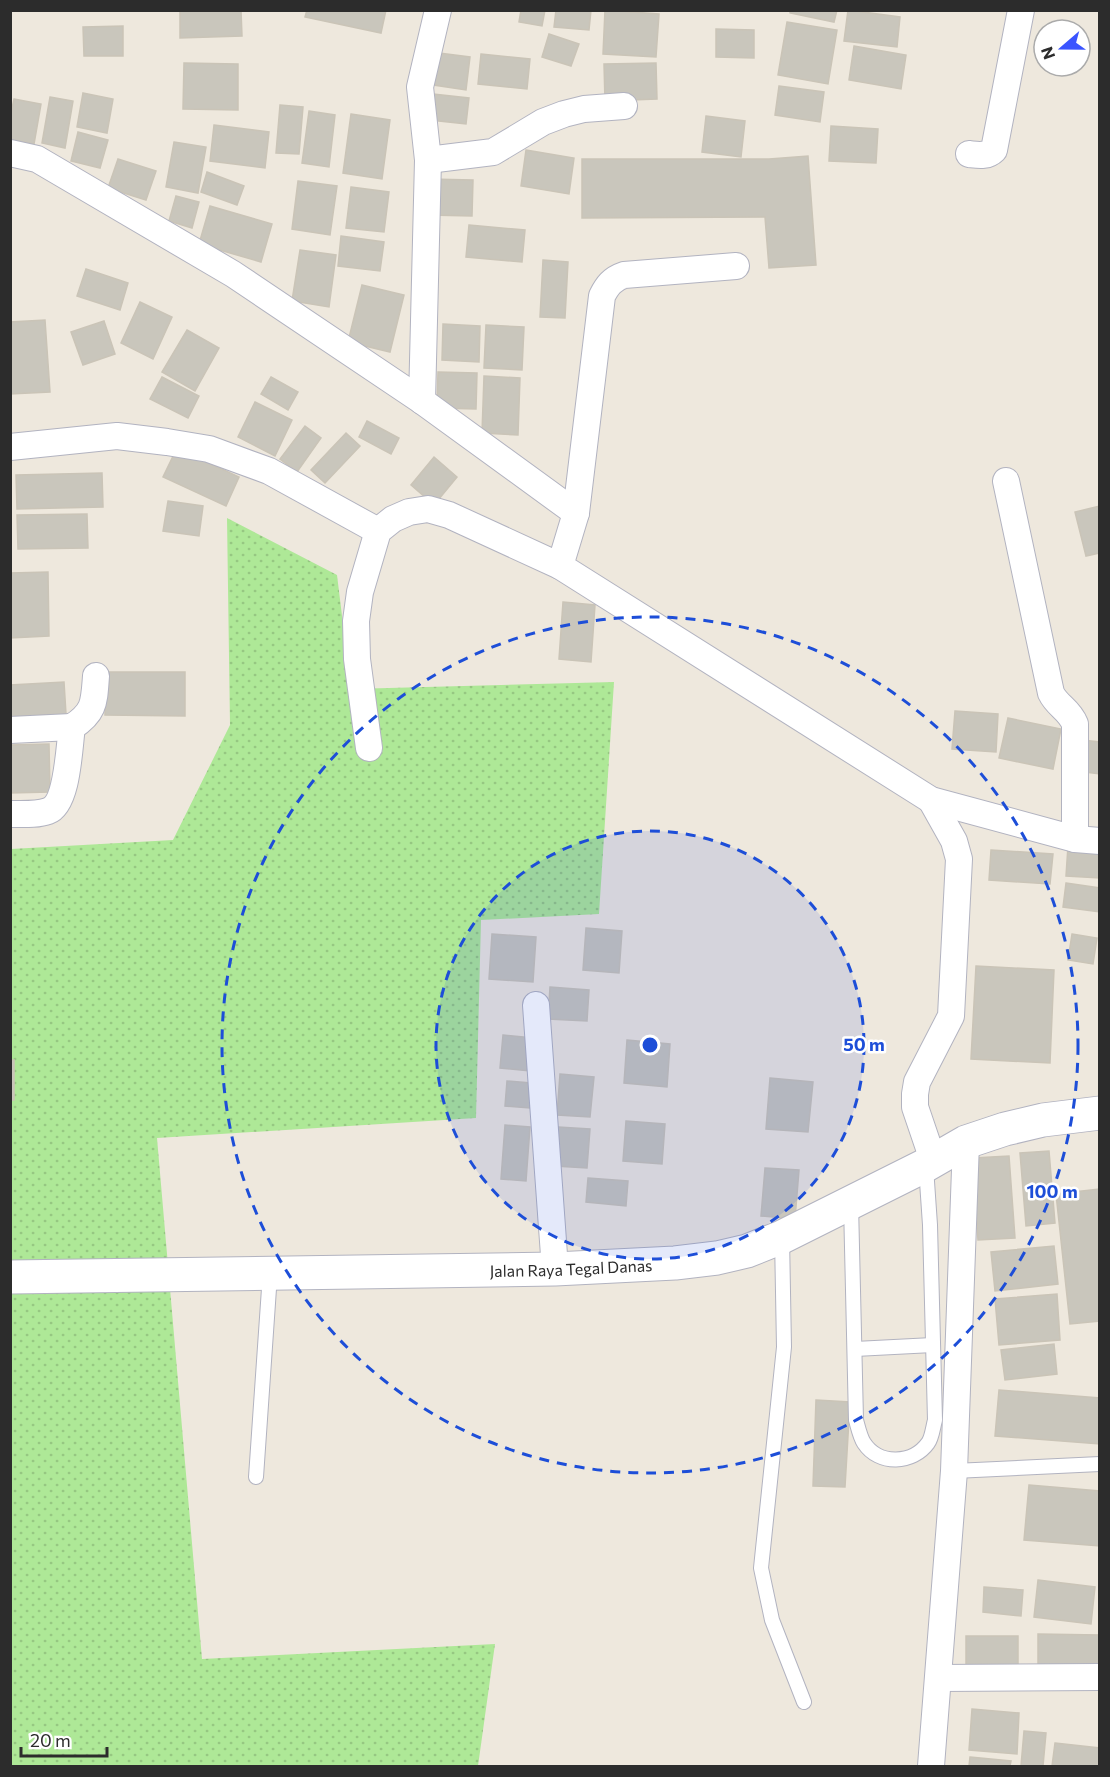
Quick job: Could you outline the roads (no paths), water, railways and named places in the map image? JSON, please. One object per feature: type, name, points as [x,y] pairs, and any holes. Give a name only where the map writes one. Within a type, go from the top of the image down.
[{"type":"street","points":[[422,401],[428,160],[420,87],[438,10]]},
{"type":"street","points":[[969,154],[982,155],[994,150],[1021,10]]},
{"type":"street","points":[[428,160],[493,152],[543,122],[564,114],[584,109],[624,106]]},
{"type":"street","points":[[10,153],[38,159],[234,274],[422,401],[567,542],[931,800],[1083,832],[1075,775],[1075,724],[1069,711],[1053,699],[1051,693],[1006,482]]},
{"type":"street","points":[[567,542],[602,296],[605,289],[615,278],[624,276],[736,266]]},
{"type":"street","points":[[10,447],[117,436],[209,449],[268,471],[378,531]]},
{"type":"street","points":[[369,748],[357,659],[356,621],[360,592],[378,531],[393,519],[409,512],[428,509],[567,542]]},
{"type":"street","points":[[10,730],[72,727],[90,711],[94,702],[96,676]]},
{"type":"street","points":[[10,814],[48,811],[59,803],[72,727]]},
{"type":"street","points":[[929,1162],[915,1107],[915,1094],[917,1082],[951,1016],[959,859],[954,841],[931,800]]},
{"type":"street","points":[[536,1005],[555,1269]]},
{"type":"street","name":"Jalan Raya Tegal Danas","points":[[10,1277],[555,1269],[675,1263],[717,1258],[747,1251],[782,1237],[966,1142],[1042,1120],[1100,1113]]},
{"type":"street","points":[[931,1767],[954,1471],[966,1142]]},
{"type":"street","points":[[939,1678],[1100,1677]]},
{"type":"lane","points":[[851,1203],[856,1420],[864,1443],[877,1455],[897,1461],[913,1456],[929,1442],[935,1420],[929,1162]]},
{"type":"lane","points":[[782,1237],[784,1347],[761,1568],[772,1620],[804,1702]]},
{"type":"lane","points":[[256,1477],[270,1272]]},
{"type":"lane","points":[[855,1349],[933,1345]]},
{"type":"lane","points":[[954,1471],[1100,1464]]}]
